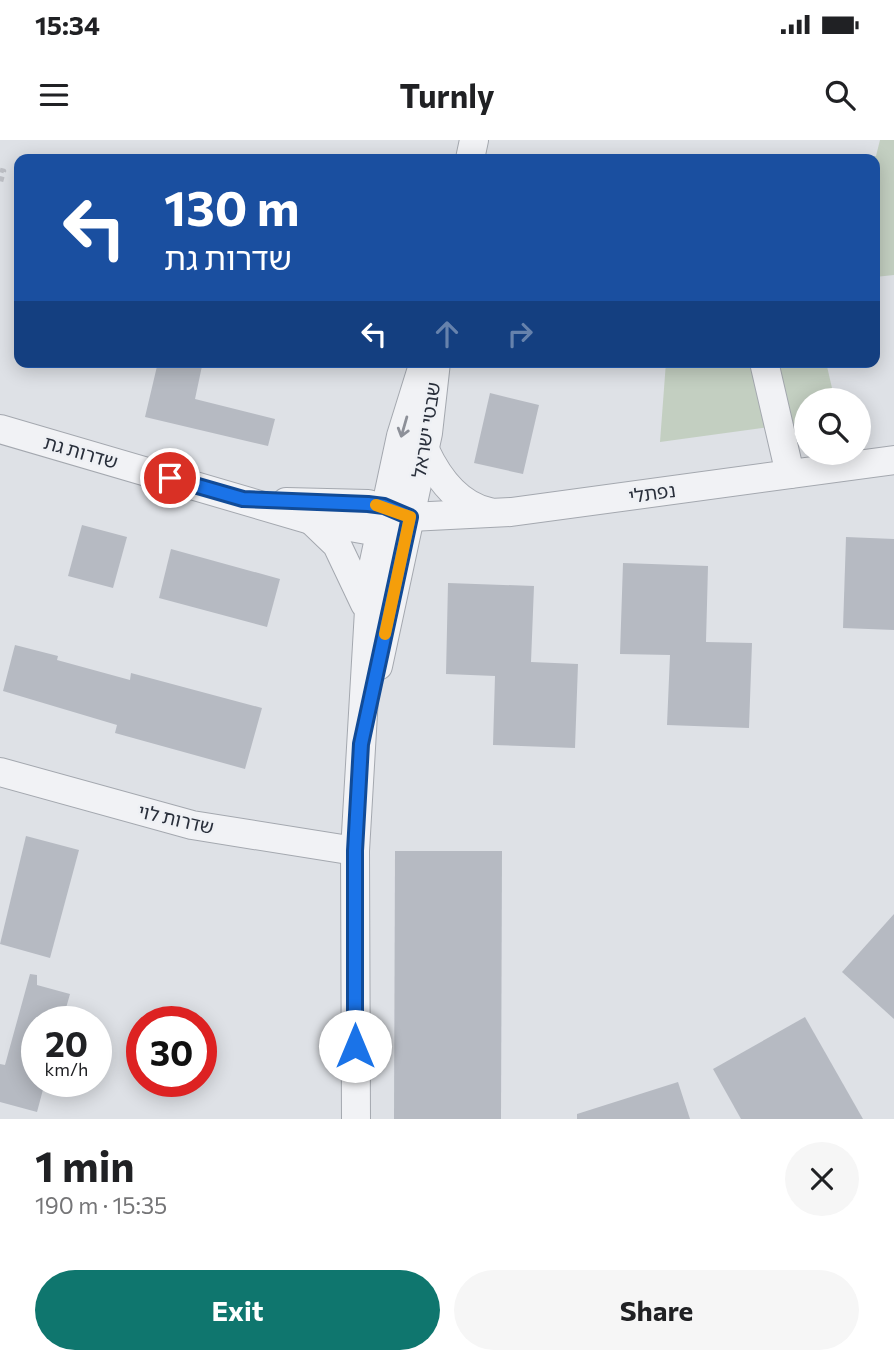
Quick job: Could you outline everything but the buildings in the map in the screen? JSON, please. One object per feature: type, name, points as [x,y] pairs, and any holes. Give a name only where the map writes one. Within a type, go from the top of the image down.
[{"type":"street","name":"שבטי ישראל","points":[[361,744],[401,436],[422,368]]},
{"type":"street","name":"שבטי ישראל","points":[[356,1119],[355,851],[368,612],[391,518],[425,450],[435,368]]},
{"type":"street","points":[[765,368],[790,474]]},
{"type":"street","name":"שדרות גת","points":[[0,429],[311,520],[391,518]]},
{"type":"street","points":[[425,450],[439,476],[455,494],[472,507],[495,514]]},
{"type":"street","name":"נפתלי","points":[[391,518],[495,514],[894,460]]},
{"type":"street","name":"שדרות גת","points":[[243,499],[391,518]]},
{"type":"street","points":[[311,520],[337,545],[358,583],[368,612]]},
{"type":"street","name":"שדרות לוי","points":[[0,772],[192,825],[355,851]]},
{"type":"path","points":[[0,170],[4,171],[0,186]]},
{"type":"green space","points":[[880,140],[894,140],[894,275],[880,276],[880,154],[876,154]]},
{"type":"green space","points":[[666,368],[827,368],[832,388],[794,388],[794,424],[660,442]]},
{"type":"slow traffic","points":[[376,505],[410,517],[385,634]]},
{"type":"route","points":[[170,478],[243,499],[368,504],[384,506],[410,517],[361,744],[355,851],[355,1046]]}]
